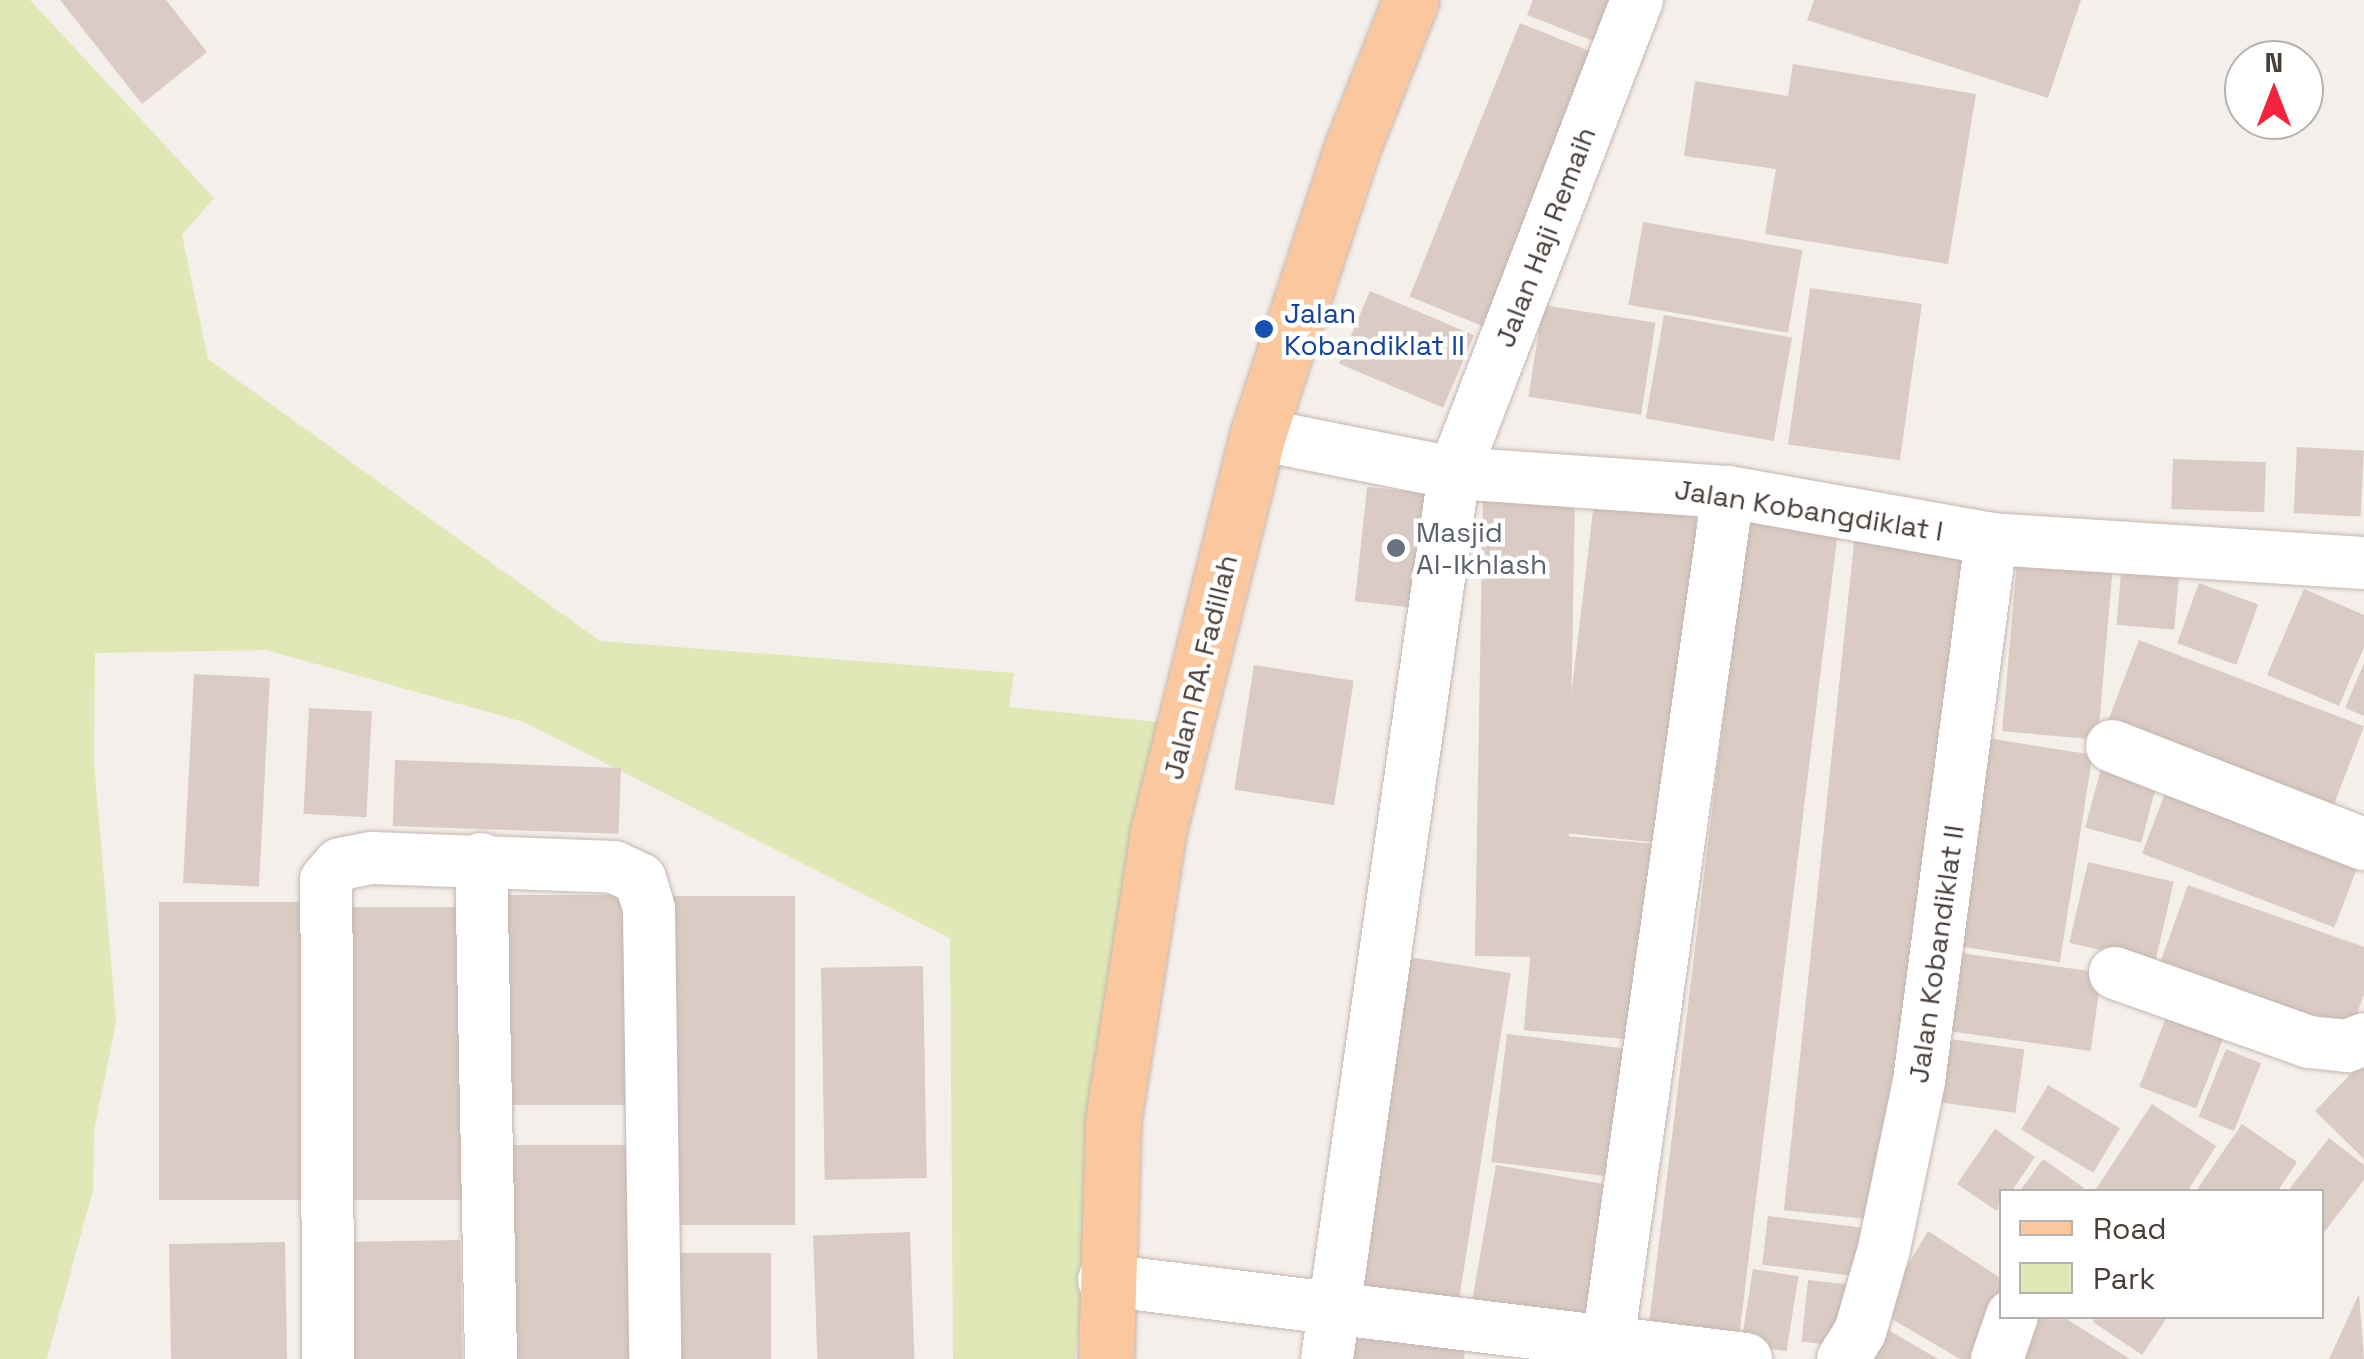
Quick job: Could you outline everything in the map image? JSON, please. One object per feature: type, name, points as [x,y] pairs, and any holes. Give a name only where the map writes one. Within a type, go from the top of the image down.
[{"type":"main road","name":"Jalan RA. Fadillah","points":[[1106,1359],[1104,1280],[1113,1121],[1158,832],[1258,434],[1352,148],[1410,0]]},
{"type":"street","name":"Jalan Haji Remaih","points":[[1330,1334],[1454,473],[1636,0]]},
{"type":"street","name":"Jalan Kobangdiklat I","points":[[1258,434],[1454,473],[1728,492],[1991,539],[2364,563]]},
{"type":"street","points":[[1608,1342],[1728,492]]},
{"type":"street","name":"Jalan Kobandiklat II","points":[[1843,1359],[1860,1332],[1884,1249],[1918,1082],[1991,539]]},
{"type":"street","points":[[2112,746],[2364,844]]},
{"type":"street","points":[[328,1359],[326,880],[335,867],[358,859],[481,859],[622,868],[645,887],[655,1359]]},
{"type":"street","points":[[481,859],[491,1359]]},
{"type":"street","points":[[2116,973],[2309,1042],[2346,1046],[2364,1039]]},
{"type":"street","points":[[1104,1280],[1330,1334],[1608,1342],[1746,1359]]},
{"type":"street","points":[[1998,1359],[2011,1319]]},
{"type":"green space","points":[[0,0],[30,0],[214,198],[182,235],[208,359],[600,641],[1014,673],[1009,707],[1168,723],[1075,1359],[953,1359],[950,938],[524,722],[266,650],[95,653],[94,761],[116,1022],[94,1131],[93,1190],[47,1359],[0,1359]]},
{"type":"building","points":[[60,0],[166,0],[207,52],[142,104]]},
{"type":"building","points":[[1533,0],[1618,0],[1601,44],[1527,15]]},
{"type":"building","points":[[1814,0],[2081,0],[2048,98],[1807,20]]},
{"type":"building","points":[[1520,23],[1598,54],[1487,328],[1409,297]]},
{"type":"building","points":[[1793,64],[1976,94],[1948,264],[1765,234],[1776,169],[1684,156],[1695,81],[1788,96]]},
{"type":"building","points":[[1643,222],[1803,250],[1788,333],[1628,305]]},
{"type":"building","points":[[1810,288],[1922,304],[1900,460],[1788,444]]},
{"type":"building","points":[[1370,291],[1474,335],[1443,408],[1339,364]]},
{"type":"building","points":[[1543,305],[1656,323],[1641,415],[1528,397]]},
{"type":"building","points":[[1664,315],[1792,338],[1774,441],[1646,418]]},
{"type":"building","points":[[2297,447],[2364,451],[2360,516],[2294,513]]},
{"type":"building","points":[[2173,459],[2266,462],[2264,512],[2171,509]]},
{"type":"building","name":"Masjid Al-Ikhlash","points":[[1367,487],[1439,495],[1427,609],[1355,601]]},
{"type":"building","points":[[1483,492],[1575,494],[1567,958],[1475,956]]},
{"type":"building","points":[[1595,494],[1694,501],[1699,554],[1669,844],[1555,832]]},
{"type":"building","points":[[1749,509],[1839,520],[1738,1348],[1647,1337]]},
{"type":"building","points":[[1856,524],[1964,535],[1892,1222],[1784,1210]]},
{"type":"building","points":[[2018,550],[2114,558],[2098,740],[2002,731]]},
{"type":"building","points":[[2123,551],[2181,556],[2174,630],[2117,625]]},
{"type":"building","points":[[2199,583],[2258,605],[2236,665],[2177,643]]},
{"type":"building","points":[[2304,589],[2364,615],[2364,647],[2339,706],[2267,675]]},
{"type":"building","points":[[2139,640],[2364,726],[2331,813],[2106,727]]},
{"type":"building","points":[[2364,663],[2364,716],[2345,708]]},
{"type":"building","points":[[1254,665],[1354,681],[1334,805],[1234,789]]},
{"type":"building","points":[[194,674],[270,678],[259,887],[183,883]]},
{"type":"building","points":[[309,708],[372,711],[366,817],[303,814]]},
{"type":"building","points":[[1987,738],[2093,755],[2060,962],[1954,945]]},
{"type":"building","points":[[395,760],[621,768],[619,834],[393,826]]},
{"type":"building","points":[[2103,761],[2159,776],[2141,843],[2085,828]]},
{"type":"building","points":[[2171,778],[2363,852],[2334,927],[2142,854]]},
{"type":"building","points":[[1541,834],[1657,844],[1639,1040],[1524,1030]]},
{"type":"building","points":[[2088,862],[2174,882],[2155,963],[2069,943]]},
{"type":"building","points":[[2188,885],[2364,947],[2364,994],[2349,1036],[2158,969]]},
{"type":"building","points":[[499,895],[627,895],[627,1105],[499,1105]]},
{"type":"building","points":[[670,896],[795,896],[795,1225],[670,1225]]},
{"type":"building","points":[[159,902],[305,902],[305,1200],[159,1200]]},
{"type":"building","points":[[331,907],[471,907],[471,1200],[331,1200]]},
{"type":"building","points":[[1961,953],[2102,973],[2091,1051],[1950,1031]]},
{"type":"building","points":[[1409,957],[1511,973],[1458,1304],[1357,1288]]},
{"type":"building","points":[[923,966],[927,1178],[825,1180],[821,968]]},
{"type":"building","points":[[2168,1012],[2225,1034],[2196,1109],[2139,1087]]},
{"type":"building","points":[[1507,1034],[1625,1049],[1609,1177],[1491,1162]]},
{"type":"building","points":[[1950,1039],[2024,1049],[2015,1113],[1941,1102]]},
{"type":"building","points":[[2226,1049],[2261,1063],[2234,1131],[2199,1117]]},
{"type":"building","points":[[2364,1060],[2364,1159],[2315,1111]]},
{"type":"building","points":[[2048,1085],[2120,1128],[2093,1173],[2021,1130]]},
{"type":"building","points":[[2152,1104],[2216,1146],[2189,1189],[2096,1189]]},
{"type":"building","points":[[2242,1124],[2297,1162],[2279,1189],[2198,1188]]},
{"type":"building","points":[[1995,1129],[2035,1157],[2013,1189],[1999,1189],[1997,1211],[1957,1184]]},
{"type":"building","points":[[2329,1138],[2364,1165],[2364,1180],[2324,1232],[2324,1189],[2289,1189]]},
{"type":"building","points":[[498,1145],[634,1145],[634,1359],[498,1359]]},
{"type":"building","points":[[2043,1159],[2084,1188],[2084,1189],[2021,1189]]},
{"type":"building","points":[[1496,1165],[1616,1186],[1591,1327],[1471,1306]]},
{"type":"building","points":[[1768,1216],[1869,1228],[1863,1277],[1762,1265]]},
{"type":"building","points":[[1928,1231],[1999,1277],[1999,1319],[1982,1359],[1960,1359],[1880,1312]]},
{"type":"building","points":[[910,1232],[914,1359],[817,1359],[813,1235]]},
{"type":"building","points":[[460,1240],[462,1359],[342,1359],[340,1242]]},
{"type":"building","points":[[285,1242],[287,1359],[171,1359],[169,1244]]},
{"type":"building","points":[[678,1253],[771,1253],[771,1359],[678,1359]]},
{"type":"building","points":[[1753,1269],[1798,1276],[1787,1351],[1741,1344]]},
{"type":"building","points":[[1808,1280],[1853,1285],[1846,1346],[1802,1342]]},
{"type":"building","points":[[2359,1294],[2364,1359],[2329,1359]]},
{"type":"building","points":[[1358,1318],[1467,1335],[1464,1359],[1352,1359]]},
{"type":"building","points":[[2035,1319],[2067,1319],[2130,1359],[2010,1359]]},
{"type":"building","points":[[2095,1319],[2166,1319],[2142,1355],[2093,1322]]},
{"type":"building","points":[[1883,1327],[1938,1359],[1865,1359]]},
{"type":"place","name":"Jalan Kobandiklat II","points":[[1264,329]]},
{"type":"place","name":"Masjid Al-Ikhlash","points":[[1396,548]]}]
